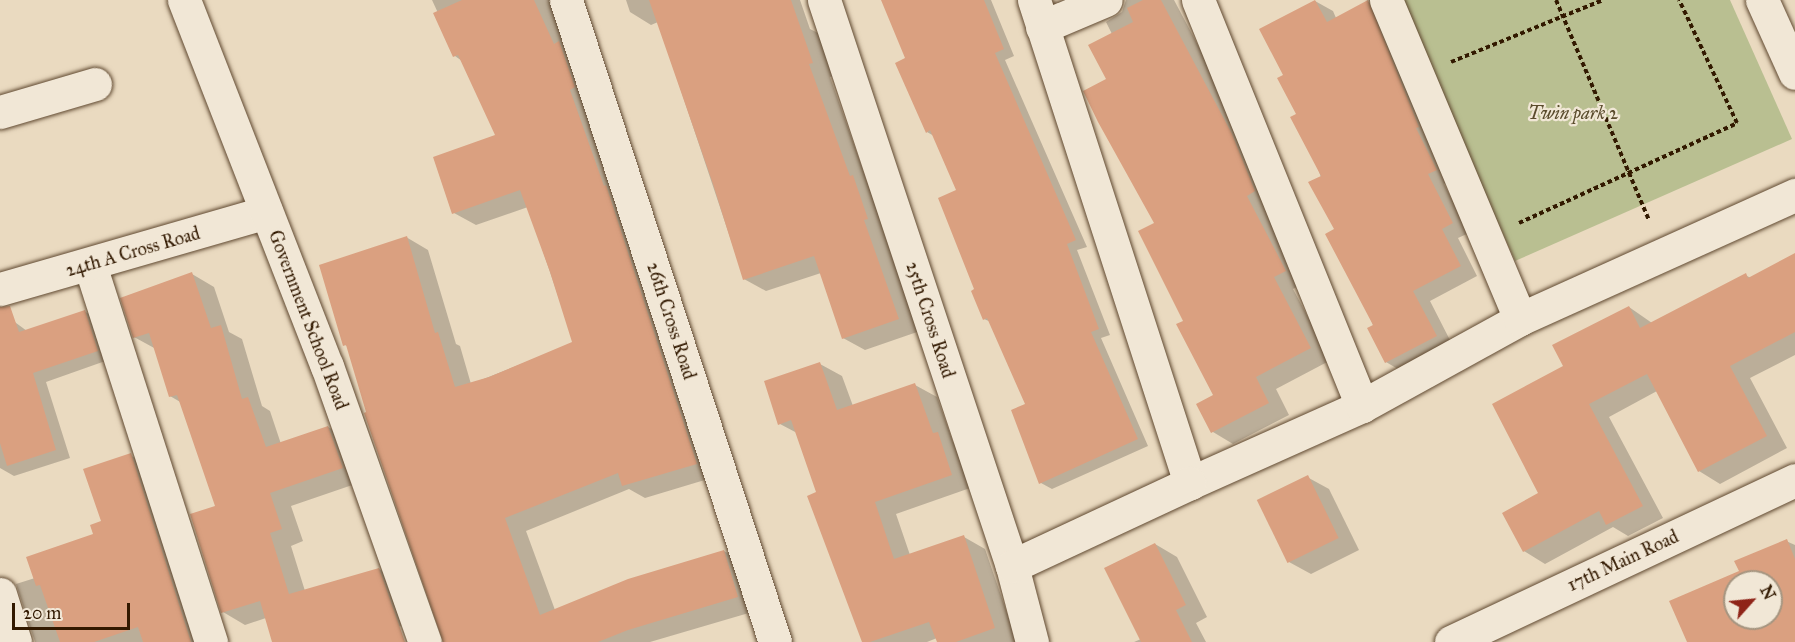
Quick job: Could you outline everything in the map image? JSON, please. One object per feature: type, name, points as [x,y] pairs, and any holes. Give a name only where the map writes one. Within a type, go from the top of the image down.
[{"type":"street","name":"Government School Road","points":[[184,0],[327,366],[425,642]]},
{"type":"street","name":"26th Cross Road","points":[[566,0],[775,642]]},
{"type":"street","name":"25th Cross Road","points":[[824,0],[1012,566],[1032,642]]},
{"type":"street","points":[[1106,0],[1038,14],[1190,483]]},
{"type":"street","points":[[1198,0],[1362,406]]},
{"type":"street","points":[[1386,0],[1520,319]]},
{"type":"street","points":[[1762,0],[1795,73]]},
{"type":"street","points":[[0,112],[95,84]]},
{"type":"street","points":[[1012,566],[1362,406],[1520,319],[1664,252],[1795,195]]},
{"type":"street","name":"24th A Cross Road","points":[[0,289],[90,265],[266,212]]},
{"type":"street","points":[[90,265],[211,642]]},
{"type":"street","name":"17th Main Road","points":[[1451,642],[1795,480]]},
{"type":"street","points":[[0,594],[15,642]]},
{"type":"path","points":[[1556,0],[1664,252]]},
{"type":"path","points":[[1444,64],[1603,0]]},
{"type":"path","points":[[1511,226],[1737,123],[1679,0]]},
{"type":"green space","name":"Twin park 2","points":[[1399,0],[1730,0],[1792,139],[1515,261]]},
{"type":"building","points":[[462,0],[534,0],[554,44],[559,41],[575,87],[570,90],[604,186],[606,185],[697,464],[622,486],[618,473],[505,518],[540,615],[628,579],[724,550],[738,597],[628,630],[598,642],[443,642],[364,413],[366,412],[346,345],[343,346],[319,265],[407,236],[435,333],[438,332],[455,387],[489,377],[572,342],[550,272],[520,190],[452,214],[433,157],[495,135],[458,55],[453,57],[433,13]]},
{"type":"building","points":[[649,0],[791,0],[813,63],[809,64],[850,176],[853,175],[868,219],[864,220],[899,319],[842,339],[814,256],[743,280],[713,184]]},
{"type":"building","points":[[881,0],[984,0],[1004,49],[995,53],[1076,240],[1067,244],[1099,329],[1091,332],[1138,439],[1039,484],[1011,410],[1025,404],[987,318],[983,320],[971,291],[974,289],[938,198],[956,190],[930,130],[926,133],[895,63],[905,58]]},
{"type":"building","points":[[1143,0],[1161,0],[1232,134],[1255,191],[1247,196],[1286,271],[1274,277],[1311,348],[1256,377],[1269,403],[1211,433],[1196,404],[1213,395],[1176,324],[1183,321],[1138,231],[1154,223],[1083,91],[1106,79],[1088,45],[1133,22],[1127,8]]},
{"type":"building","points":[[1315,0],[1327,22],[1368,0],[1419,127],[1416,128],[1437,170],[1428,174],[1453,223],[1442,229],[1461,266],[1413,291],[1437,336],[1385,363],[1367,328],[1373,325],[1325,234],[1334,229],[1308,182],[1321,176],[1290,117],[1296,114],[1277,78],[1283,75],[1259,29]]},
{"type":"building","points":[[1795,253],[1795,332],[1730,366],[1767,436],[1698,472],[1647,374],[1589,404],[1643,506],[1606,525],[1599,511],[1523,552],[1502,513],[1538,493],[1492,404],[1563,366],[1552,345],[1629,306],[1640,328],[1746,273],[1748,278]]},
{"type":"building","points":[[192,272],[211,328],[221,325],[242,399],[248,397],[266,447],[328,426],[343,468],[270,493],[282,529],[270,533],[289,594],[379,568],[405,642],[272,642],[260,601],[221,613],[190,514],[215,506],[177,395],[169,397],[149,333],[133,338],[120,298]]},
{"type":"building","points":[[10,306],[19,332],[85,310],[98,351],[33,373],[56,450],[7,466],[0,443],[0,307]]},
{"type":"building","points":[[820,362],[837,410],[915,383],[933,433],[938,432],[952,475],[875,502],[894,559],[964,535],[995,628],[956,642],[937,642],[929,622],[870,642],[862,642],[807,496],[816,492],[791,420],[778,425],[764,381]]},
{"type":"building","points":[[131,453],[191,642],[143,642],[138,627],[94,642],[60,642],[40,585],[36,586],[26,557],[93,534],[90,525],[101,521],[83,469]]},
{"type":"building","points":[[1308,475],[1339,538],[1287,563],[1257,500]]},
{"type":"building","points":[[1787,539],[1795,559],[1795,642],[1687,642],[1669,601],[1723,578],[1723,630],[1783,630],[1783,570],[1738,570],[1734,561]]},
{"type":"building","points":[[1155,543],[1186,605],[1176,610],[1192,642],[1141,642],[1104,568]]}]
